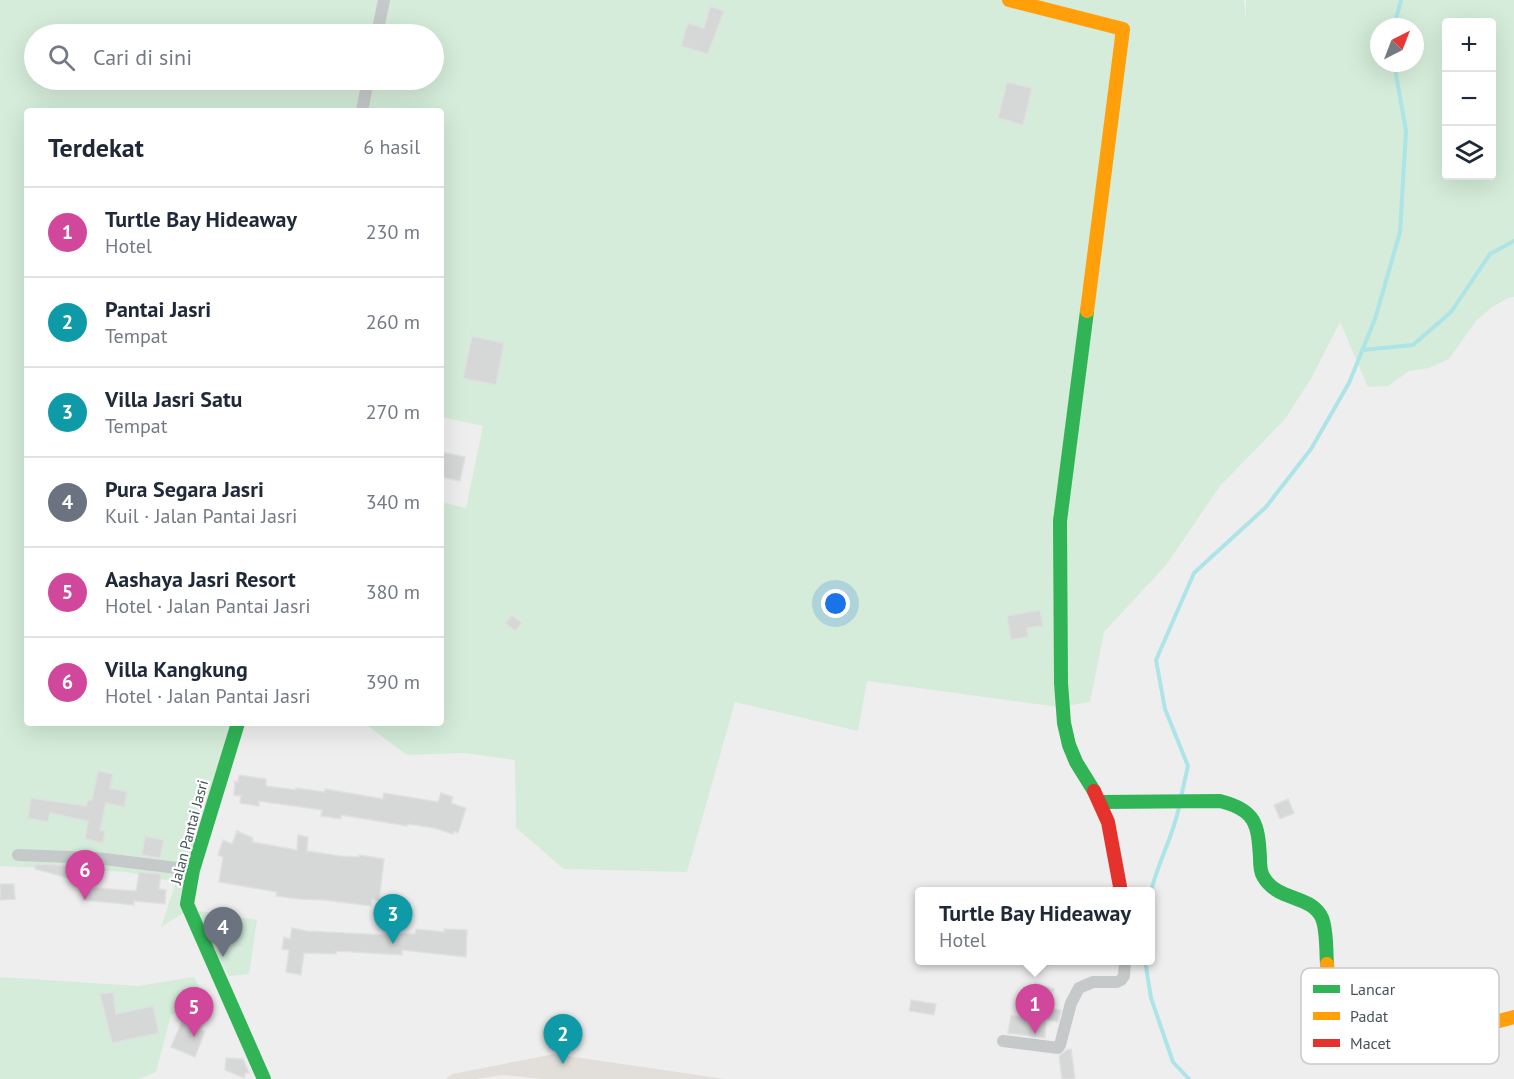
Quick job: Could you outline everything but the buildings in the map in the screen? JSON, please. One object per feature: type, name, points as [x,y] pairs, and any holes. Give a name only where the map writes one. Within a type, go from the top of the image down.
[{"type":"street","points":[[379,24],[384,0]]},
{"type":"street","points":[[1008,0],[1123,29],[1060,521],[1060,683],[1064,723],[1076,762],[1100,802],[1108,822],[1120,887]]},
{"type":"street","points":[[363,108],[366,90]]},
{"type":"street","name":"Jalan Pantai Jasri","points":[[237,726],[193,870],[188,904],[264,1079]]},
{"type":"street","points":[[1100,802],[1231,803],[1250,814],[1258,830],[1261,874],[1264,880],[1279,893],[1307,903],[1318,911],[1323,920],[1328,968]]},
{"type":"street","points":[[18,855],[96,858],[193,870]]},
{"type":"street","points":[[1003,1041],[1058,1048],[1071,1003],[1079,988],[1093,982],[1121,980],[1124,976],[1125,965]]},
{"type":"street","points":[[1499,1021],[1514,1017]]},
{"type":"green space","points":[[0,0],[1244,0],[1246,20],[1246,0],[1514,0],[1514,297],[1492,307],[1476,321],[1449,359],[1429,368],[1409,371],[1388,386],[1368,387],[1340,322],[1312,377],[1285,419],[1220,486],[1167,564],[1104,632],[1090,702],[1059,707],[867,681],[858,731],[735,702],[687,872],[564,869],[516,828],[515,760],[464,753],[407,755],[368,726],[444,726],[444,503],[466,508],[483,426],[444,418],[444,108],[24,108],[24,726],[239,726],[188,910],[161,927],[176,882],[126,872],[0,866]]},
{"type":"green space","points":[[199,911],[257,920],[249,974],[229,976],[198,917]]},
{"type":"green space","points":[[0,977],[138,986],[194,977],[204,997],[171,1015],[156,1072],[139,1079],[0,1079]]},
{"type":"sand","points":[[554,1054],[725,1079],[542,1079],[502,1075],[477,1079],[446,1079],[452,1074]]},
{"type":"waterway","points":[[1396,18],[1401,0]]},
{"type":"waterway","points":[[1181,797],[1188,766],[1165,709],[1156,660],[1194,573],[1266,507],[1311,449],[1349,383],[1375,319],[1400,232],[1406,131],[1396,72]]},
{"type":"waterway","points":[[1362,350],[1413,345],[1451,312],[1490,254],[1514,241]]},
{"type":"waterway","points":[[1152,887],[1179,807]]},
{"type":"waterway","points":[[1146,965],[1151,998],[1173,1062],[1189,1079]]},
{"type":"traffic: fast","points":[[1087,311],[1060,521],[1061,683],[1064,723],[1069,745],[1076,762],[1094,791]]},
{"type":"traffic: fast","points":[[237,726],[193,870],[187,904],[264,1079]]},
{"type":"traffic: fast","points":[[1100,802],[1220,801],[1241,809],[1248,814],[1256,827],[1263,876],[1277,890],[1310,905],[1322,918],[1326,934],[1327,964]]},
{"type":"traffic: slow","points":[[1009,0],[1123,29],[1087,311]]},
{"type":"traffic: slow","points":[[1327,964],[1328,968]]},
{"type":"traffic: slow","points":[[1499,1021],[1514,1017]]},
{"type":"traffic: jam","points":[[1094,791],[1108,822],[1120,887]]},
{"type":"place","name":"Villa Kangkung","points":[[85,900]]},
{"type":"place","name":"Villa Jasri Satu","points":[[393,944]]},
{"type":"place","name":"Pura Segara Jasri","points":[[223,957]]},
{"type":"place","name":"Turtle Bay Hideaway","points":[[1035,1034]]},
{"type":"place","name":"Aashaya Jasri Resort","points":[[194,1037]]},
{"type":"place","name":"Pantai Jasri","points":[[563,1064]]}]
